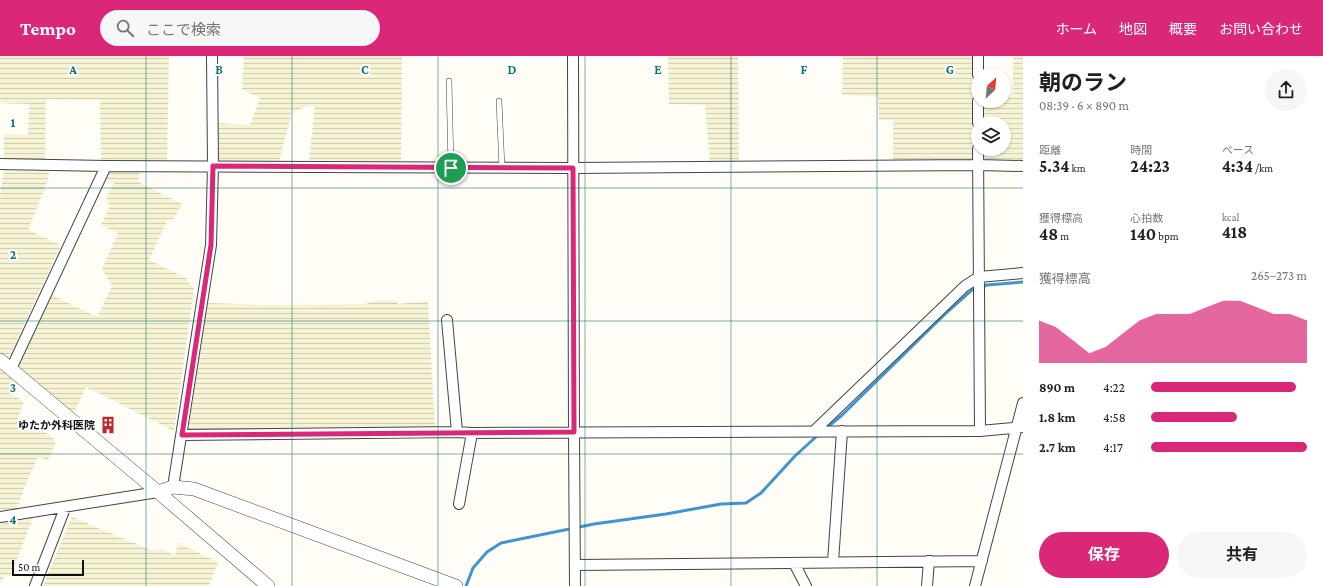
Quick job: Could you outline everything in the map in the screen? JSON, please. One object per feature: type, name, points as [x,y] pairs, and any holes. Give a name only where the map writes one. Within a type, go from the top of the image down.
[{"type":"street","points":[[173,487],[211,245],[213,166],[212,56]]},
{"type":"street","points":[[574,56],[573,168],[574,521],[576,534],[575,586]]},
{"type":"street","points":[[978,56],[978,68]]},
{"type":"street","points":[[978,156],[980,431]]},
{"type":"street","points":[[0,164],[451,168],[1023,166]]},
{"type":"street","points":[[11,369],[106,166]]},
{"type":"street","points":[[816,431],[965,286],[979,279],[1023,273]]},
{"type":"street","points":[[447,320],[457,432]]},
{"type":"street","points":[[0,360],[268,586]]},
{"type":"street","points":[[975,586],[1020,428],[1023,402]]},
{"type":"street","points":[[182,435],[457,432],[980,431],[1020,428]]},
{"type":"street","points":[[833,562],[837,431]]},
{"type":"street","points":[[459,504],[472,433]]},
{"type":"street","points":[[0,517],[65,508],[158,492],[173,487],[194,488],[456,586]]},
{"type":"street","points":[[35,586],[65,508]]},
{"type":"street","points":[[927,586],[929,561]]},
{"type":"street","points":[[576,565],[982,561]]},
{"type":"street","points":[[794,563],[806,586]]},
{"type":"lane","points":[[449,81],[451,168]]},
{"type":"lane","points":[[498,101],[502,168]]},
{"type":"shaded area","points":[[0,56],[169,56],[167,161],[101,161],[100,100],[46,99],[45,161],[4,160],[4,134],[28,135],[29,104],[0,103]]},
{"type":"shaded area","points":[[244,56],[402,56],[401,162],[309,160],[315,106],[311,105],[292,112],[279,162],[218,161],[217,123],[250,125],[260,98],[242,89]]},
{"type":"shaded area","points":[[668,56],[738,56],[739,162],[710,162],[705,105],[669,104]]},
{"type":"shaded area","points":[[843,56],[972,56],[971,156],[973,156],[973,159],[893,160],[893,120],[879,120],[878,97],[842,95]]},
{"type":"shaded area","points":[[1013,56],[1023,56],[1023,160],[983,159],[983,156],[1011,156],[1011,116],[983,116],[983,108],[1011,108],[1011,97],[1013,97]]},
{"type":"shaded area","points":[[4,170],[49,172],[48,180],[28,230],[61,245],[8,359],[0,353],[0,195]]},
{"type":"shaded area","points":[[140,170],[138,182],[182,204],[173,220],[168,219],[149,260],[186,278],[194,289],[174,431],[86,387],[74,413],[16,366],[50,294],[97,317],[112,286],[102,269],[118,233],[101,225],[110,206],[106,198],[114,183],[106,178],[109,171]]},
{"type":"shaded area","points":[[395,300],[398,304],[428,301],[435,430],[188,429],[206,303],[270,305],[366,304],[372,301]]},
{"type":"shaded area","points":[[0,369],[17,383],[13,395],[24,401],[17,421],[45,432],[56,441],[48,460],[38,457],[17,509],[0,511]]},
{"type":"shaded area","points":[[72,517],[153,551],[161,549],[175,555],[178,543],[218,562],[209,586],[43,586]]},
{"type":"shaded area","points":[[33,518],[10,577],[5,575],[1,583],[0,524]]},
{"type":"waterway","points":[[825,429],[841,416],[943,316],[972,290],[987,285],[1023,282]]},
{"type":"waterway","points":[[466,586],[473,568],[487,552],[501,543],[594,524],[666,514],[721,504],[746,503],[761,493],[795,456],[818,435]]},
{"type":"place","name":"ゆたか外科医院","points":[[108,425]]},
{"type":"route","points":[[213,166],[451,168],[573,168],[574,432],[182,435],[211,245],[213,166]]}]
